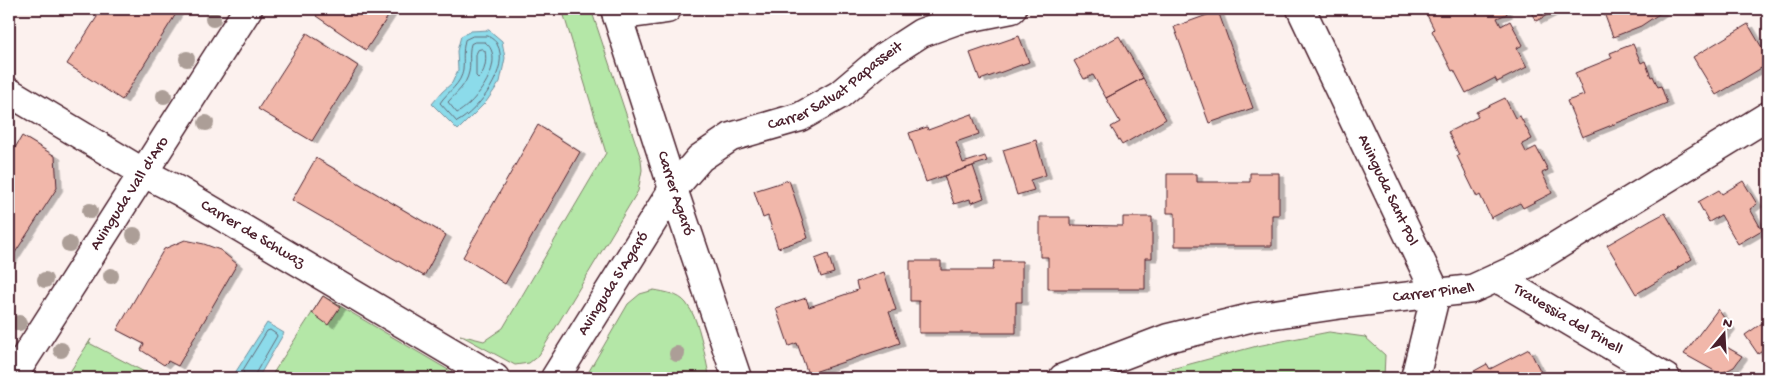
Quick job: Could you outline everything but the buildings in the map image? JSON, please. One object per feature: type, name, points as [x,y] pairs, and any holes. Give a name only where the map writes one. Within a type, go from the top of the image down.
[{"type":"street","name":"Avinguda Vall d'Aro","points":[[12,378],[248,9]]},
{"type":"street","points":[[616,12],[667,9]]},
{"type":"street","name":"Carrer Salvat Papasseit","points":[[673,189],[700,158],[731,137],[800,117],[839,95],[884,57],[921,33],[957,20],[1012,9]]},
{"type":"street","name":"Avinguda Sant Pol","points":[[1301,9],[1436,293]]},
{"type":"street","name":"Carrer Agaró","points":[[616,12],[737,378]]},
{"type":"street","name":"Carrer de Schwaz","points":[[9,92],[144,173],[180,190],[496,378]]},
{"type":"street","name":"Carrer Pinell","points":[[1063,378],[1168,338],[1254,317],[1343,304],[1472,289],[1527,264],[1768,116]]},
{"type":"street","name":"Avinguda S'Agaró","points":[[555,378],[673,189]]},
{"type":"street","name":"Travessia del Pinell","points":[[1497,278],[1666,378]]},
{"type":"street","points":[[1415,378],[1436,293]]},
{"type":"green space","points":[[562,9],[591,9],[641,159],[642,170],[638,191],[539,355],[529,363],[515,365],[460,335],[484,341],[503,328],[606,153]]},
{"type":"green space","points":[[654,290],[680,297],[691,310],[699,329],[710,378],[585,378],[628,304],[640,294]]},
{"type":"green space","points":[[323,296],[462,378],[270,378]]},
{"type":"green space","points":[[1329,332],[1365,337],[1385,355],[1384,378],[1148,378],[1164,371],[1257,346]]},
{"type":"green space","points":[[91,339],[89,343],[156,378],[66,378]]},
{"type":"water","points":[[489,30],[502,41],[505,58],[500,82],[486,102],[458,130],[432,104],[452,83],[458,70],[457,51],[461,36],[471,31]]},
{"type":"water","points":[[267,323],[284,333],[258,378],[244,378],[235,373]]}]
